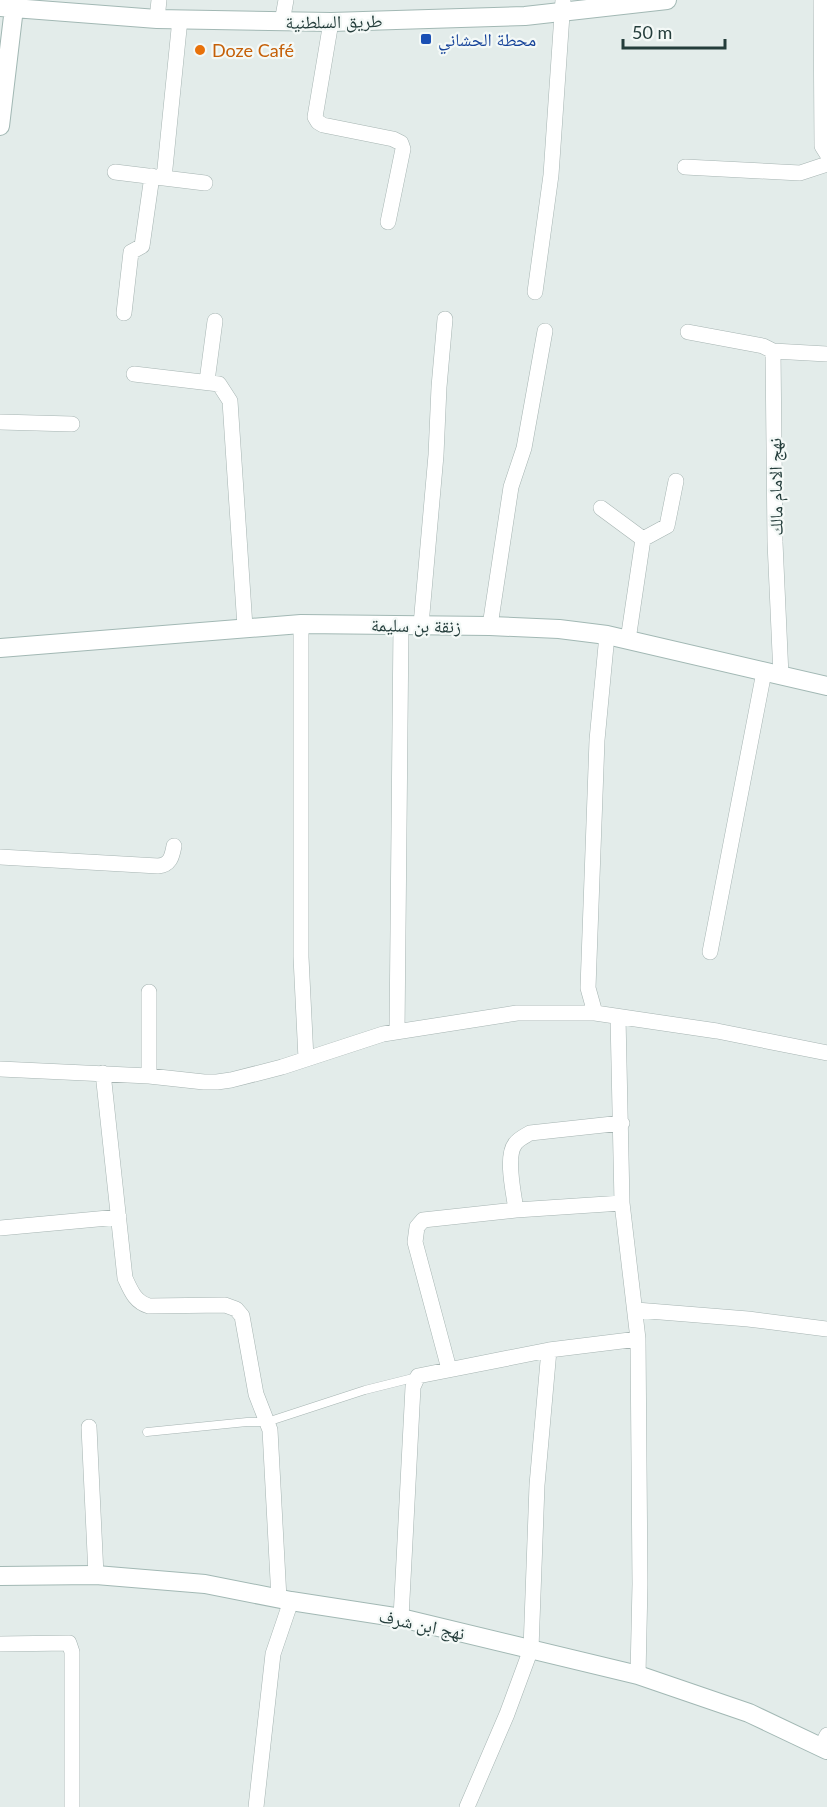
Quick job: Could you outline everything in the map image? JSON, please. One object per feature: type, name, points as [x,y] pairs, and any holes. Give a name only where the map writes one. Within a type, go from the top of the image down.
[{"type":"street","points":[[157,19],[159,0]]},
{"type":"street","points":[[282,22],[286,0]]},
{"type":"street","name":"طريق السلطنية","points":[[7,7],[157,19],[331,22],[479,18],[563,6],[667,0]]},
{"type":"street","points":[[821,0],[822,146],[827,154]]},
{"type":"street","points":[[535,292],[551,175],[563,6]]},
{"type":"street","points":[[0,126],[7,7]]},
{"type":"street","points":[[124,313],[131,252],[142,246],[158,177],[180,19]]},
{"type":"street","points":[[331,22],[315,117],[323,125],[401,143],[403,149],[388,222]]},
{"type":"street","points":[[685,167],[800,173],[827,164]]},
{"type":"street","points":[[116,172],[205,183]]},
{"type":"street","points":[[421,626],[445,319]]},
{"type":"street","points":[[207,381],[215,321]]},
{"type":"street","points":[[490,626],[511,487],[524,448],[544,331]]},
{"type":"street","points":[[688,332],[763,346],[773,351],[827,354]]},
{"type":"street","name":"نهج الامام مالك","points":[[710,952],[773,674],[775,542],[773,351]]},
{"type":"street","points":[[134,374],[219,384],[230,401],[244,627]]},
{"type":"street","points":[[0,422],[72,424]]},
{"type":"street","points":[[643,539],[667,526],[676,481]]},
{"type":"street","points":[[601,508],[643,539]]},
{"type":"street","points":[[628,640],[643,539]]},
{"type":"street","points":[[302,624],[302,957],[306,1059]]},
{"type":"street","name":"زنقة بن سليمة","points":[[0,648],[302,624],[559,629],[607,635],[827,686]]},
{"type":"street","points":[[397,1032],[401,625]]},
{"type":"street","points":[[595,1013],[588,988],[588,977],[597,740],[607,635]]},
{"type":"street","points":[[0,857],[165,866],[170,860],[174,846]]},
{"type":"street","points":[[148,1076],[149,992]]},
{"type":"street","points":[[0,1069],[103,1073],[218,1082],[250,1076],[383,1034],[516,1013],[595,1013],[708,1030],[827,1053]]},
{"type":"street","points":[[618,1017],[622,1203],[638,1339],[640,1584],[638,1675]]},
{"type":"street","points":[[103,1073],[125,1278],[132,1294],[141,1304],[149,1306],[225,1305],[236,1309],[242,1316],[256,1394],[270,1430],[285,1600],[273,1654],[256,1807]]},
{"type":"street","points":[[516,1210],[510,1154],[515,1143],[530,1133],[622,1123]]},
{"type":"street","points":[[449,1369],[415,1242],[417,1227],[423,1220],[516,1210],[622,1203]]},
{"type":"street","points":[[0,1228],[119,1217]]},
{"type":"street","points":[[636,1310],[748,1319],[827,1329]]},
{"type":"street","points":[[401,1618],[413,1387],[418,1376],[549,1350],[638,1339]]},
{"type":"street","points":[[467,1807],[507,1714],[531,1649],[537,1485],[549,1350]]},
{"type":"street","points":[[88,1427],[96,1575]]},
{"type":"street","name":"نهج ابن شرف","points":[[0,1576],[96,1575],[205,1584],[285,1600],[401,1618],[638,1675],[749,1713],[825,1744]]},
{"type":"street","points":[[0,1644],[69,1643],[72,1652],[72,1807]]},
{"type":"lane","points":[[147,1432],[267,1422],[365,1390],[418,1376]]},
{"type":"place","name":"محطة الحشاني","points":[[426,39]]},
{"type":"place","name":"Doze Café","points":[[200,50]]}]
